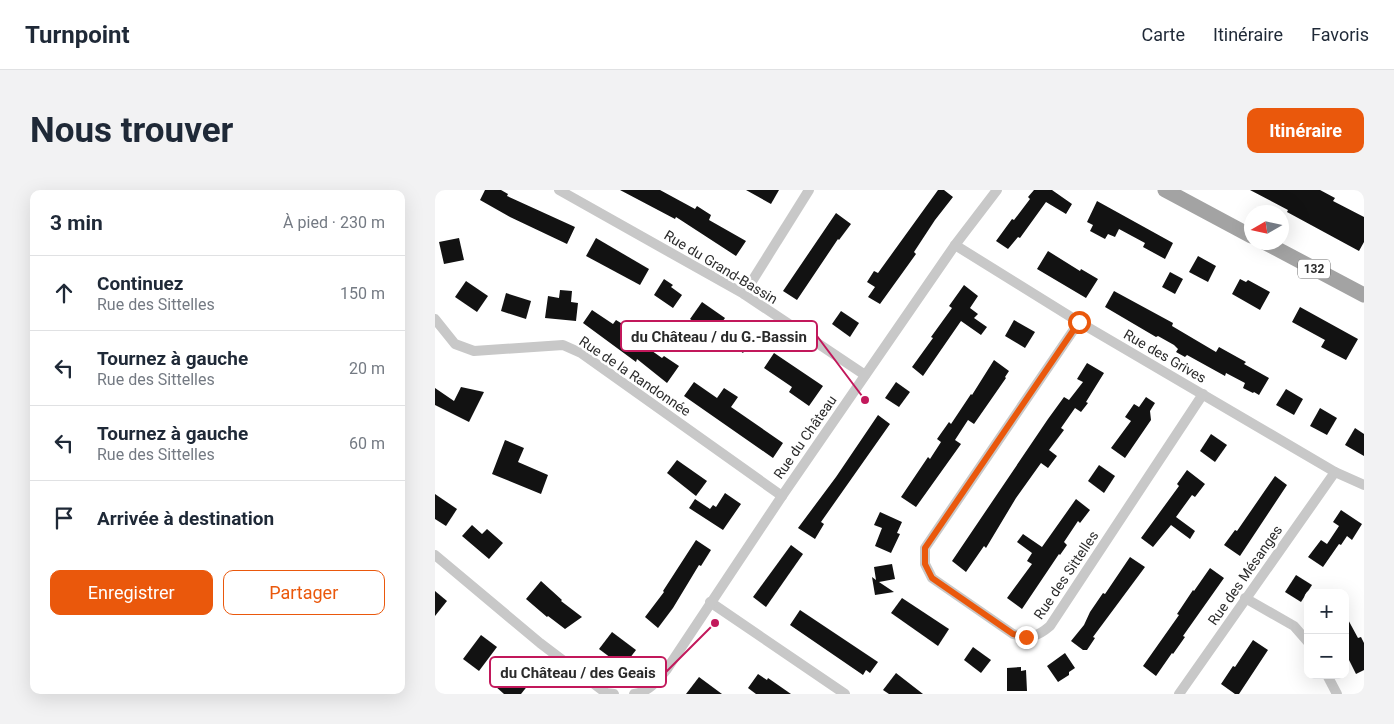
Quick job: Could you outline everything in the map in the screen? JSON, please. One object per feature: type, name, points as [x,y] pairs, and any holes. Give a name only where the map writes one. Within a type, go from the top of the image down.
[{"type":"main road","points":[[1165,190],[1244,232]]},
{"type":"main road","name":"132","points":[[1279,250],[1364,295]]},
{"type":"street","name":"Rue du Grand-Bassin","points":[[559,190],[744,294],[865,375]]},
{"type":"street","points":[[744,294],[809,190]]},
{"type":"street","name":"Rue du Château","points":[[634,694],[642,693],[655,683],[667,669],[781,496],[955,245],[997,190]]},
{"type":"street","name":"Rue des Grives","points":[[955,245],[1079,322],[1335,472],[1364,485]]},
{"type":"street","name":"Rue de la Randonnée","points":[[435,319],[455,344],[473,352],[563,345],[581,353],[781,496]]},
{"type":"street","name":"Rue des Sittelles","points":[[1079,322],[925,548],[925,564],[932,578],[1013,634],[1026,637],[1039,635],[1050,626],[1203,394]]},
{"type":"street","name":"Rue des Mésanges","points":[[1179,694],[1335,472]]},
{"type":"street","points":[[435,555],[540,643],[606,693],[615,694]]},
{"type":"street","points":[[1245,598],[1294,626],[1304,637]]},
{"type":"street","points":[[710,602],[845,694]]},
{"type":"street","points":[[1329,679],[1337,694]]},
{"type":"building","points":[[485,190],[501,190],[508,194],[507,196],[575,227],[567,244],[510,217],[480,200]]},
{"type":"building","points":[[620,190],[660,190],[695,209],[697,206],[711,215],[709,220],[746,241],[736,256],[676,217],[675,219]]},
{"type":"building","points":[[746,190],[779,190],[771,204]]},
{"type":"building","points":[[938,190],[944,190],[953,197],[935,220],[914,252],[916,254],[880,304],[868,297],[875,287],[867,282],[874,271],[878,273]]},
{"type":"building","points":[[1034,190],[1052,190],[1072,204],[1066,214],[1046,202],[1020,238],[1018,237],[1008,249],[996,241],[1030,199],[1028,197]]},
{"type":"building","points":[[1250,190],[1320,190],[1335,198],[1333,201],[1364,217],[1364,242],[1359,251],[1289,213],[1289,205],[1278,205]]},
{"type":"building","points":[[1097,201],[1173,243],[1165,259],[1143,247],[1145,243],[1119,229],[1115,237],[1108,234],[1105,239],[1090,231],[1093,225],[1087,222]]},
{"type":"building","points":[[836,213],[851,224],[838,239],[797,300],[783,291]]},
{"type":"building","points":[[459,238],[464,260],[444,264],[439,242]]},
{"type":"building","points":[[596,238],[649,269],[640,285],[586,256]]},
{"type":"building","points":[[1048,251],[1080,271],[1081,269],[1098,279],[1086,298],[1037,269]]},
{"type":"building","points":[[1198,256],[1216,266],[1208,282],[1189,272]]},
{"type":"building","points":[[1170,272],[1183,279],[1175,294],[1162,287]]},
{"type":"building","points":[[664,279],[682,295],[673,308],[654,295]]},
{"type":"building","points":[[1240,279],[1246,282],[1248,280],[1270,292],[1260,310],[1232,294]]},
{"type":"building","points":[[466,281],[488,296],[477,312],[455,297]]},
{"type":"building","points":[[964,285],[978,296],[970,308],[978,314],[974,318],[987,327],[981,335],[961,321],[923,376],[912,367],[933,338],[931,337],[952,308],[949,306]]},
{"type":"building","points":[[560,290],[572,291],[571,302],[578,303],[576,321],[545,318],[548,296],[559,298]]},
{"type":"building","points":[[1114,291],[1173,323],[1172,326],[1216,352],[1219,347],[1269,378],[1259,395],[1243,388],[1245,383],[1226,373],[1225,376],[1187,355],[1185,357],[1176,352],[1178,349],[1174,345],[1158,336],[1156,337],[1105,307]]},
{"type":"building","points":[[506,293],[531,301],[526,319],[501,311]]},
{"type":"building","points":[[702,302],[725,318],[713,335],[690,319]]},
{"type":"building","points":[[1300,307],[1358,339],[1346,360],[1321,347],[1325,340],[1292,322]]},
{"type":"building","points":[[592,310],[613,324],[616,320],[634,331],[631,336],[662,358],[664,356],[679,366],[667,383],[637,359],[636,362],[583,323]]},
{"type":"building","points":[[841,311],[859,323],[850,337],[832,324]]},
{"type":"building","points":[[1014,320],[1035,332],[1025,348],[1005,336]]},
{"type":"building","points":[[740,330],[753,338],[743,353],[730,344]]},
{"type":"building","points":[[774,353],[823,386],[809,406],[789,392],[792,387],[764,368]]},
{"type":"building","points":[[994,360],[1009,371],[1006,378],[974,424],[968,420],[955,440],[961,444],[916,507],[901,497],[928,457],[930,459],[941,442],[937,439],[949,422],[951,424],[972,395]]},
{"type":"building","points":[[1087,363],[1104,373],[1086,402],[1088,403],[1081,412],[1075,408],[1061,428],[1064,430],[1049,450],[1057,456],[1048,468],[1041,463],[1016,498],[986,548],[984,546],[966,572],[952,561],[1064,397],[1069,400],[1083,382],[1077,379]]},
{"type":"building","points":[[694,382],[717,398],[724,388],[738,397],[731,407],[783,443],[773,458],[684,396]]},
{"type":"building","points":[[896,382],[910,392],[899,407],[885,398]]},
{"type":"building","points":[[461,387],[484,392],[469,422],[435,405],[435,388],[454,401]]},
{"type":"building","points":[[1286,389],[1303,399],[1294,415],[1276,405]]},
{"type":"building","points":[[1146,397],[1155,403],[1150,411],[1151,420],[1125,458],[1111,448],[1131,421],[1125,417],[1134,404],[1139,407]]},
{"type":"building","points":[[1320,408],[1337,418],[1327,435],[1310,426]]},
{"type":"building","points":[[878,415],[890,424],[821,522],[824,524],[815,539],[798,528],[836,477]]},
{"type":"building","points":[[1355,428],[1364,434],[1364,456],[1345,445]]},
{"type":"building","points":[[1211,434],[1227,445],[1215,462],[1200,451]]},
{"type":"building","points":[[505,440],[524,448],[518,462],[548,475],[541,494],[492,474]]},
{"type":"building","points":[[677,460],[707,481],[696,496],[667,473]]},
{"type":"building","points":[[1099,465],[1115,476],[1104,493],[1088,481]]},
{"type":"building","points":[[1187,470],[1205,484],[1195,497],[1192,495],[1176,517],[1195,531],[1190,539],[1171,525],[1153,547],[1141,538],[1179,486],[1177,484]]},
{"type":"building","points":[[1275,476],[1287,485],[1240,556],[1224,545],[1235,530],[1237,531]]},
{"type":"building","points":[[725,493],[741,504],[723,530],[689,508],[695,499],[710,509],[713,505],[716,507]]},
{"type":"building","points":[[435,494],[457,509],[446,526],[435,519]]},
{"type":"building","points":[[1076,499],[1090,510],[1080,523],[1078,521],[1064,542],[1067,545],[1022,609],[1007,598],[1032,564],[1027,561],[1032,553],[1017,542],[1023,534],[1042,547]]},
{"type":"building","points":[[1341,510],[1362,524],[1352,540],[1347,536],[1341,545],[1339,544],[1323,567],[1308,557],[1321,540],[1327,544],[1339,526],[1333,522]]},
{"type":"building","points":[[880,512],[902,522],[897,533],[900,534],[891,553],[875,546],[882,528],[874,525]]},
{"type":"building","points":[[472,525],[482,534],[487,529],[503,543],[489,559],[462,536]]},
{"type":"building","points":[[696,540],[711,550],[658,628],[645,617],[664,592]]},
{"type":"building","points":[[791,545],[803,554],[766,607],[753,597]]},
{"type":"building","points":[[1130,557],[1145,567],[1093,637],[1095,638],[1087,650],[1083,650],[1071,641]]},
{"type":"building","points":[[892,564],[895,579],[879,582],[894,592],[875,595],[872,577],[876,580],[874,567]]},
{"type":"building","points":[[1210,568],[1224,578],[1183,636],[1185,637],[1156,676],[1143,666],[1179,615],[1177,614],[1193,590]]},
{"type":"building","points":[[1296,575],[1312,585],[1309,589],[1304,589],[1304,597],[1301,602],[1285,592]]},
{"type":"building","points":[[541,581],[561,601],[582,617],[565,629],[526,599]]},
{"type":"building","points":[[435,591],[447,601],[435,616]]},
{"type":"building","points":[[902,598],[949,629],[938,646],[891,613]]},
{"type":"building","points":[[800,610],[878,662],[870,673],[866,670],[863,675],[790,625]]},
{"type":"building","points":[[1349,621],[1358,638],[1361,637],[1364,643],[1364,670],[1356,674],[1349,660]]},
{"type":"building","points":[[612,632],[636,650],[623,667],[599,649]]},
{"type":"building","points":[[481,635],[497,647],[479,671],[463,659]]},
{"type":"building","points":[[1253,640],[1268,650],[1239,694],[1235,694],[1221,684]]},
{"type":"building","points":[[973,647],[991,660],[981,673],[964,660]]},
{"type":"building","points":[[1065,653],[1075,668],[1069,672],[1069,675],[1058,682],[1047,666]]},
{"type":"building","points":[[515,663],[533,679],[521,694],[504,694],[495,686]]},
{"type":"building","points":[[1021,667],[1021,671],[1026,670],[1027,691],[1007,691],[1007,668]]},
{"type":"building","points":[[896,673],[923,694],[889,694],[883,690]]},
{"type":"building","points":[[758,674],[767,680],[768,678],[791,694],[756,694],[748,688]]},
{"type":"building","points":[[699,677],[722,694],[686,694]]},
{"type":"place","name":"du Château / du G.-Bassin","points":[[865,400]]},
{"type":"place","name":"du Château / des Geais","points":[[715,623]]},
{"type":"route","points":[[1026,637],[1013,634],[932,578],[925,564],[925,548],[1079,322]]}]
